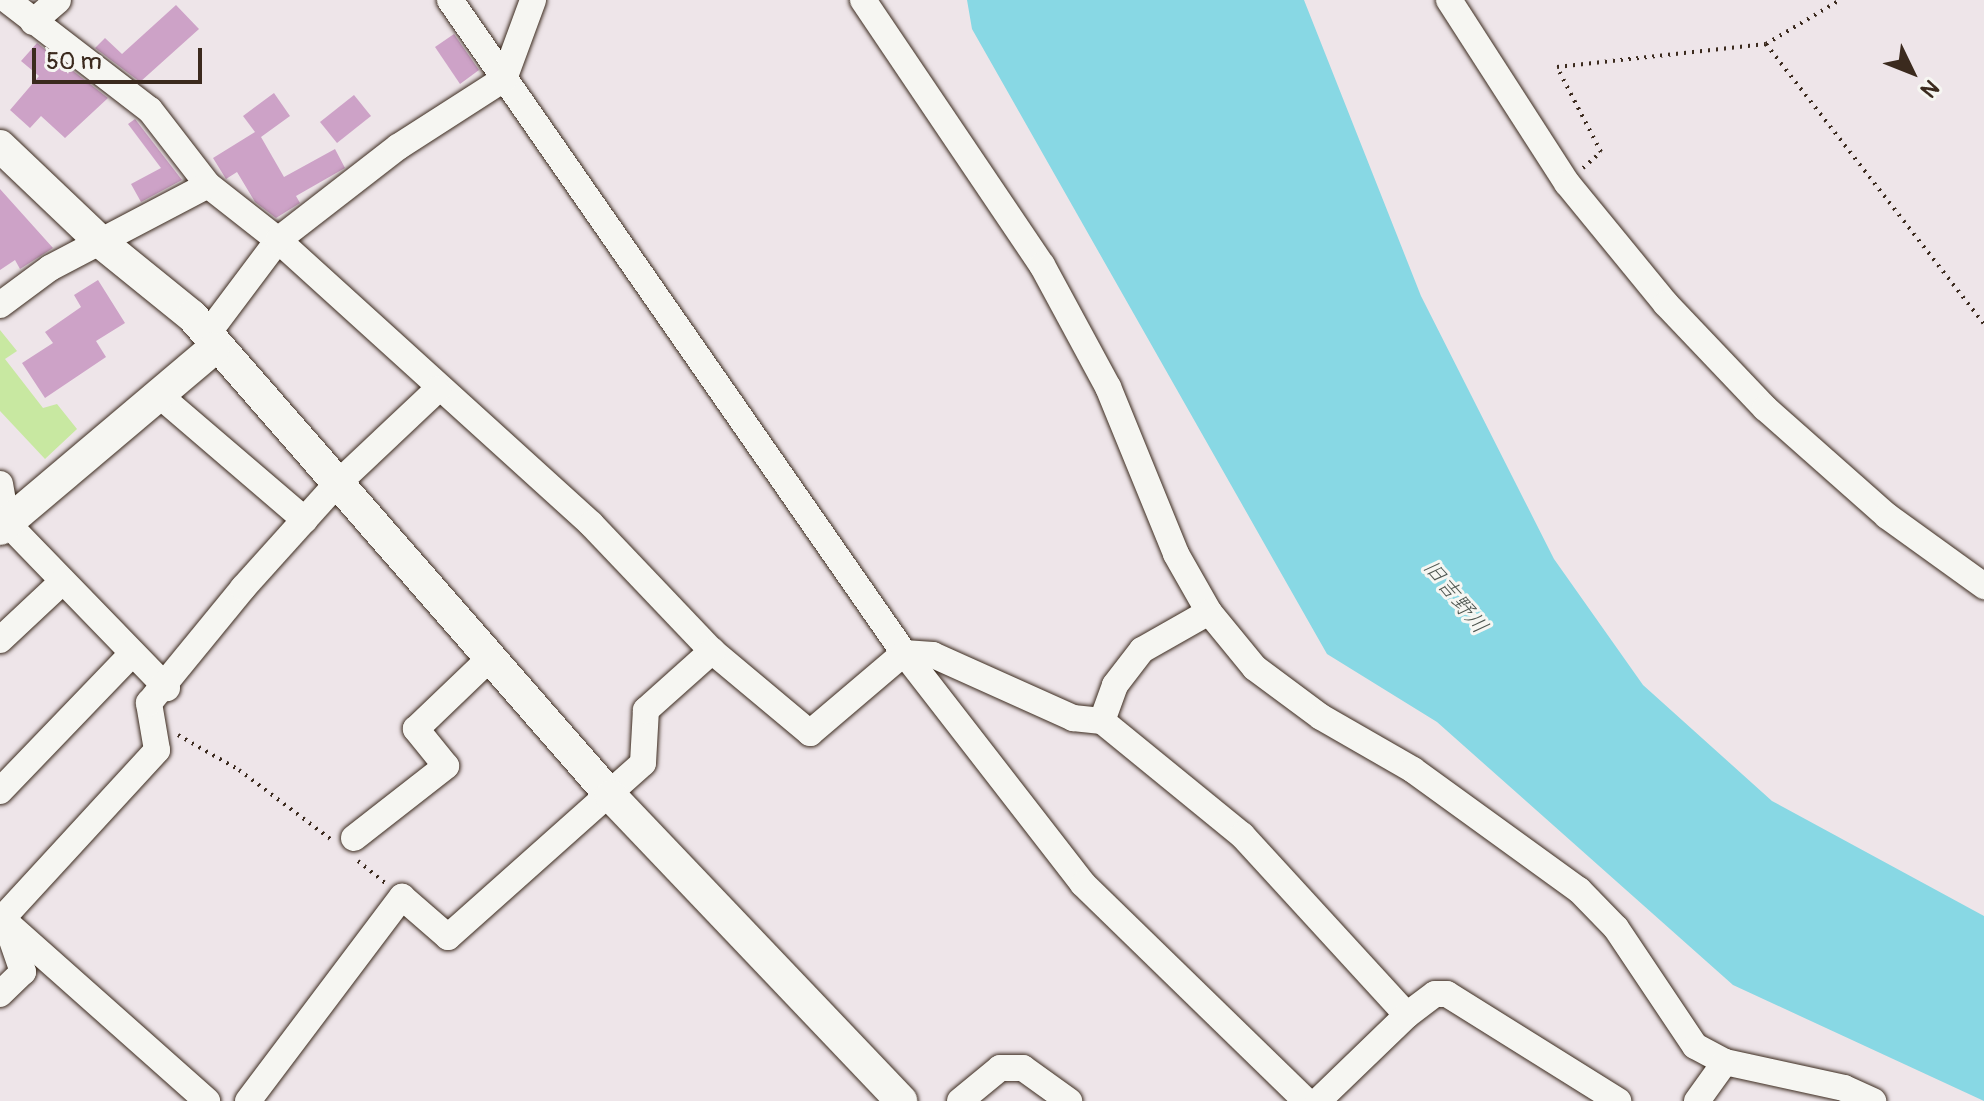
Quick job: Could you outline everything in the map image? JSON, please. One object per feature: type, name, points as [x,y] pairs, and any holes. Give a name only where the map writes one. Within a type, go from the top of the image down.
[{"type":"street","points":[[7,0],[150,110],[208,185],[278,240],[438,389],[591,524],[712,651],[810,733],[904,653],[933,655],[1073,718],[1102,721],[1242,835],[1407,1015]]},
{"type":"street","points":[[33,22],[58,0]]},
{"type":"street","points":[[450,0],[904,653],[1083,884],[1306,1101]]},
{"type":"street","points":[[4,526],[159,395],[210,342],[278,240],[398,147],[504,79],[533,0]]},
{"type":"street","points":[[863,0],[992,187],[1085,339],[1176,554],[1209,612],[1255,668],[1288,695],[1413,770],[1579,890],[1616,928],[1672,1020],[1695,1046],[1725,1062],[1844,1088],[1873,1101]]},
{"type":"street","points":[[1449,0],[1567,183],[1666,304],[1765,408],[1887,516],[1984,586]]},
{"type":"street","points":[[0,146],[103,244],[192,316],[210,342],[335,486],[611,796],[901,1101]]},
{"type":"street","points":[[0,305],[50,268],[103,244],[208,185]]},
{"type":"street","points":[[1,918],[157,750],[149,703],[167,688],[335,486],[438,389]]},
{"type":"street","points":[[159,395],[305,520]]},
{"type":"street","points":[[0,484],[4,526],[167,688]]},
{"type":"street","points":[[0,640],[61,583]]},
{"type":"street","points":[[1102,721],[1115,685],[1142,650],[1209,612]]},
{"type":"street","points":[[248,1101],[402,897],[448,937],[611,796],[643,763],[646,710],[712,651]]},
{"type":"street","points":[[0,791],[131,655]]},
{"type":"street","points":[[351,849],[446,766],[416,729],[489,659]]},
{"type":"street","points":[[0,994],[23,972],[1,918]]},
{"type":"street","points":[[1,918],[207,1101]]},
{"type":"street","points":[[1318,1101],[1407,1015],[1435,994],[1447,994],[1618,1101]]},
{"type":"street","points":[[1697,1101],[1725,1062]]},
{"type":"street","points":[[960,1101],[1000,1068],[1023,1068],[1069,1101]]},
{"type":"path","points":[[1567,183],[1601,152],[1557,67],[1766,44],[1840,0]]},
{"type":"path","points":[[1766,44],[1984,324]]},
{"type":"path","points":[[152,719],[239,770],[351,849],[402,897]]},
{"type":"green space","points":[[0,330],[17,351],[5,359],[43,408],[57,404],[77,429],[45,459],[0,411]]},
{"type":"water","name":"旧吉野川","points":[[967,0],[1304,0],[1421,296],[1554,559],[1643,685],[1772,801],[1984,916],[1984,1101],[1733,985],[1437,722],[1327,654],[972,29]]},
{"type":"building","points":[[176,5],[199,29],[140,82],[95,48],[105,38],[122,54]]},
{"type":"building","points":[[454,34],[479,70],[460,84],[435,47]]},
{"type":"building","points":[[37,43],[108,98],[65,138],[41,116],[30,128],[10,110],[39,76],[21,61]]},
{"type":"building","points":[[274,93],[290,116],[261,137],[284,177],[335,149],[345,168],[296,196],[300,203],[276,218],[255,202],[237,172],[226,179],[213,158],[255,132],[243,116]]},
{"type":"building","points":[[354,95],[371,116],[337,143],[320,122]]},
{"type":"building","points":[[135,119],[182,180],[141,202],[131,184],[161,168],[128,124]]},
{"type":"building","points":[[0,189],[53,248],[20,269],[15,260],[0,270]]},
{"type":"building","points":[[98,280],[125,323],[96,341],[106,357],[45,398],[22,363],[53,343],[45,332],[81,307],[74,295]]}]
